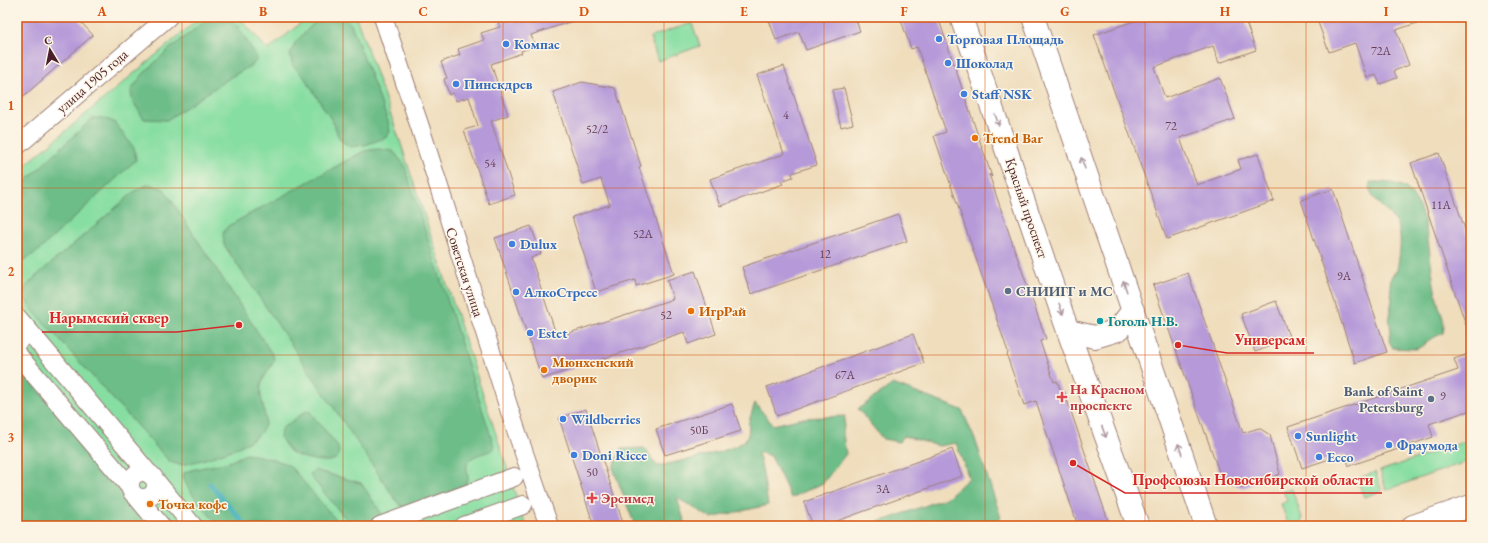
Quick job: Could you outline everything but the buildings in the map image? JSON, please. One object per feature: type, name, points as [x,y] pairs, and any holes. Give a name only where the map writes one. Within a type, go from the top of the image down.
[{"type":"main road","name":"Красный проспект","points":[[962,17],[1068,331],[1138,526]]},
{"type":"main road","points":[[1033,17],[1206,526]]},
{"type":"main road","points":[[1068,331],[1095,337],[1118,330],[1133,310]]},
{"type":"main road","points":[[1413,526],[1471,506]]},
{"type":"street","name":"улица 1905 года","points":[[17,146],[168,17]]},
{"type":"street","name":"Советская улица","points":[[383,17],[421,130],[512,418],[549,526]]},
{"type":"street","points":[[17,317],[23,337],[75,386],[193,526]]},
{"type":"street","points":[[17,354],[162,526]]},
{"type":"street","points":[[57,402],[75,386]]},
{"type":"street","points":[[133,492],[144,498],[151,494],[155,487],[152,477]]},
{"type":"street","points":[[380,526],[407,521],[465,495],[514,477]]},
{"type":"street","points":[[465,495],[470,524],[523,505]]},
{"type":"green space","points":[[201,17],[239,17],[268,50],[308,17],[356,17],[400,141],[526,526],[17,526],[17,172]]},
{"type":"green space","points":[[227,17],[238,27],[258,59],[252,65],[231,77],[167,120],[144,119],[132,100],[131,90],[144,73],[168,50],[209,18]]},
{"type":"green space","points":[[321,17],[344,17],[351,24],[388,121],[390,131],[387,137],[365,145],[350,147],[343,142],[338,136],[334,124],[304,77],[293,66],[290,55],[295,43]]},
{"type":"green space","points":[[692,23],[700,46],[658,61],[650,37]]},
{"type":"green space","points":[[93,118],[103,118],[114,122],[134,148],[136,160],[37,252],[17,264],[17,189]]},
{"type":"green space","points":[[379,149],[393,151],[404,164],[494,446],[494,449],[475,456],[468,462],[468,479],[466,484],[413,507],[405,508],[398,503],[224,245],[223,233],[228,226],[364,151]]},
{"type":"green space","points":[[1370,182],[1392,183],[1404,187],[1414,197],[1424,221],[1432,273],[1438,303],[1443,318],[1444,329],[1443,333],[1416,349],[1393,348],[1389,341],[1391,332],[1389,316],[1392,300],[1390,285],[1391,277],[1397,270],[1400,250],[1400,235],[1397,224],[1373,196],[1370,190]]},
{"type":"green space","points":[[149,184],[164,189],[274,359],[263,379],[261,386],[261,395],[265,413],[265,423],[262,431],[255,438],[232,450],[182,465],[169,461],[29,306],[25,298],[25,288],[35,277],[135,191]]},
{"type":"green space","points":[[17,366],[155,526],[17,526]]},
{"type":"green space","points":[[893,384],[962,410],[976,442],[1001,518],[992,526],[861,526],[888,519],[941,500],[949,496],[969,478],[956,443],[939,446],[904,436],[899,442],[883,439],[858,409]]},
{"type":"green space","points":[[755,403],[773,425],[803,418],[845,416],[843,434],[846,454],[823,483],[791,498],[771,456],[758,452],[768,505],[711,518],[677,498],[686,526],[635,526],[613,468],[621,449],[644,448],[657,466],[704,456],[730,448],[740,444],[746,439],[749,421]]},
{"type":"green space","points":[[306,411],[309,411],[337,445],[339,453],[336,458],[331,461],[315,460],[294,454],[280,437],[281,429]]},
{"type":"green space","points":[[1469,440],[1471,445],[1471,460],[1386,490],[1380,471]]},
{"type":"green space","points":[[246,454],[280,461],[290,466],[336,520],[338,526],[219,526],[191,492],[184,478],[184,473],[191,470],[229,462]]},
{"type":"green space","points":[[314,470],[361,483],[382,514],[383,518],[365,525],[357,526],[350,524],[311,477],[310,474]]},
{"type":"green space","points":[[1375,472],[1382,491],[1364,497],[1357,479]]},
{"type":"green space","points":[[1292,489],[1302,518],[1301,526],[1289,526],[1281,504],[1287,501],[1283,491]]},
{"type":"waterway","points":[[210,484],[246,526]]},
{"type":"place","name":"Торговая Площадь","points":[[939,39]]},
{"type":"place","name":"Компас","points":[[506,44]]},
{"type":"place","name":"Шоколад","points":[[948,63]]},
{"type":"place","name":"Пинскдрев","points":[[456,84]]},
{"type":"place","name":"Staff NSK","points":[[964,94]]},
{"type":"place","name":"Trend Bar","points":[[975,138]]},
{"type":"place","name":"Dulux","points":[[512,244]]},
{"type":"place","name":"СНИИГГ и МС","points":[[1008,291]]},
{"type":"place","name":"АлкоСтресс","points":[[516,292]]},
{"type":"place","name":"ИгрРай","points":[[691,311]]},
{"type":"place","name":"Гоголь Н.В.","points":[[1100,321]]},
{"type":"place","name":"Нарымский сквер","points":[[239,325]]},
{"type":"place","name":"Estet","points":[[530,333]]},
{"type":"place","name":"Универсам","points":[[1178,345]]},
{"type":"place","name":"Мюнхенский дворик","points":[[544,370]]},
{"type":"place","name":"На Красном проспекте","points":[[1062,397]]},
{"type":"place","name":"Bank of Saint Petersburg","points":[[1431,399]]},
{"type":"place","name":"Wildberries","points":[[563,419]]},
{"type":"place","name":"Sunlight","points":[[1298,436]]},
{"type":"place","name":"Фраумода","points":[[1389,445]]},
{"type":"place","name":"Doni Ricce","points":[[574,455]]},
{"type":"place","name":"Ecco","points":[[1319,457]]},
{"type":"place","name":"Профсоюзы Новосибирской области","points":[[1073,463]]},
{"type":"place","name":"Эрсимед","points":[[592,498]]},
{"type":"place","name":"Точка кофе","points":[[150,504]]}]
